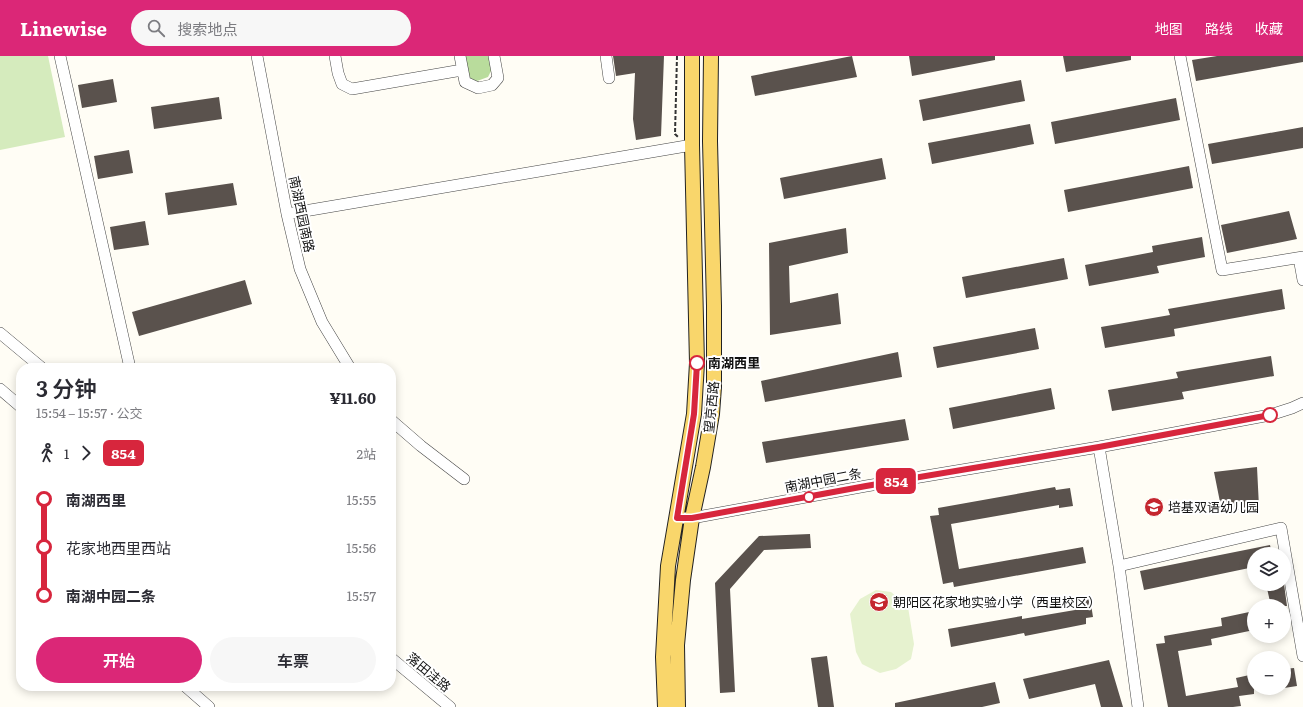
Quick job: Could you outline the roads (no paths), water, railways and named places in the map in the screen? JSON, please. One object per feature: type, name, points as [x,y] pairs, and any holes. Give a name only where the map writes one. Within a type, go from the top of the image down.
[{"type":"main road","name":"望京西路","points":[[665,707],[663,657],[668,566],[694,414],[697,363],[692,146],[692,56]]},
{"type":"main road","name":"望京西路","points":[[678,707],[677,645],[683,580],[692,518],[712,414],[714,387],[714,306],[710,141],[711,56]]},
{"type":"street","points":[[60,56],[129,363]]},
{"type":"street","name":"南湖西园南路","points":[[257,56],[287,214],[300,269],[322,322],[347,363]]},
{"type":"street","points":[[335,56],[338,73],[342,84],[352,89],[462,70]]},
{"type":"street","points":[[460,56],[464,82],[478,88],[492,85],[498,78],[494,56]]},
{"type":"street","points":[[606,56],[609,78]]},
{"type":"street","points":[[1180,56],[1222,270],[1301,257],[1303,280]]},
{"type":"street","points":[[287,214],[692,146]]},
{"type":"street","points":[[0,333],[36,363]]},
{"type":"street","points":[[0,389],[16,403]]},
{"type":"street","name":"南湖中园二条","points":[[677,518],[692,518],[866,486],[1099,447],[1270,415],[1303,403]]},
{"type":"street","points":[[396,424],[421,446],[464,479]]},
{"type":"street","points":[[1099,447],[1119,566],[1138,707]]},
{"type":"street","points":[[1119,566],[1281,528],[1303,656]]},
{"type":"street","name":"落田洼路","points":[[396,662],[450,707]]},
{"type":"street","points":[[191,691],[209,707]]},
{"type":"place","name":"南湖西里","points":[[697,363]]},
{"type":"place","name":"培基双语幼儿园","points":[[1154,507]]},
{"type":"place","name":"朝阳区花家地实验小学（西里校区）","points":[[879,602]]}]
